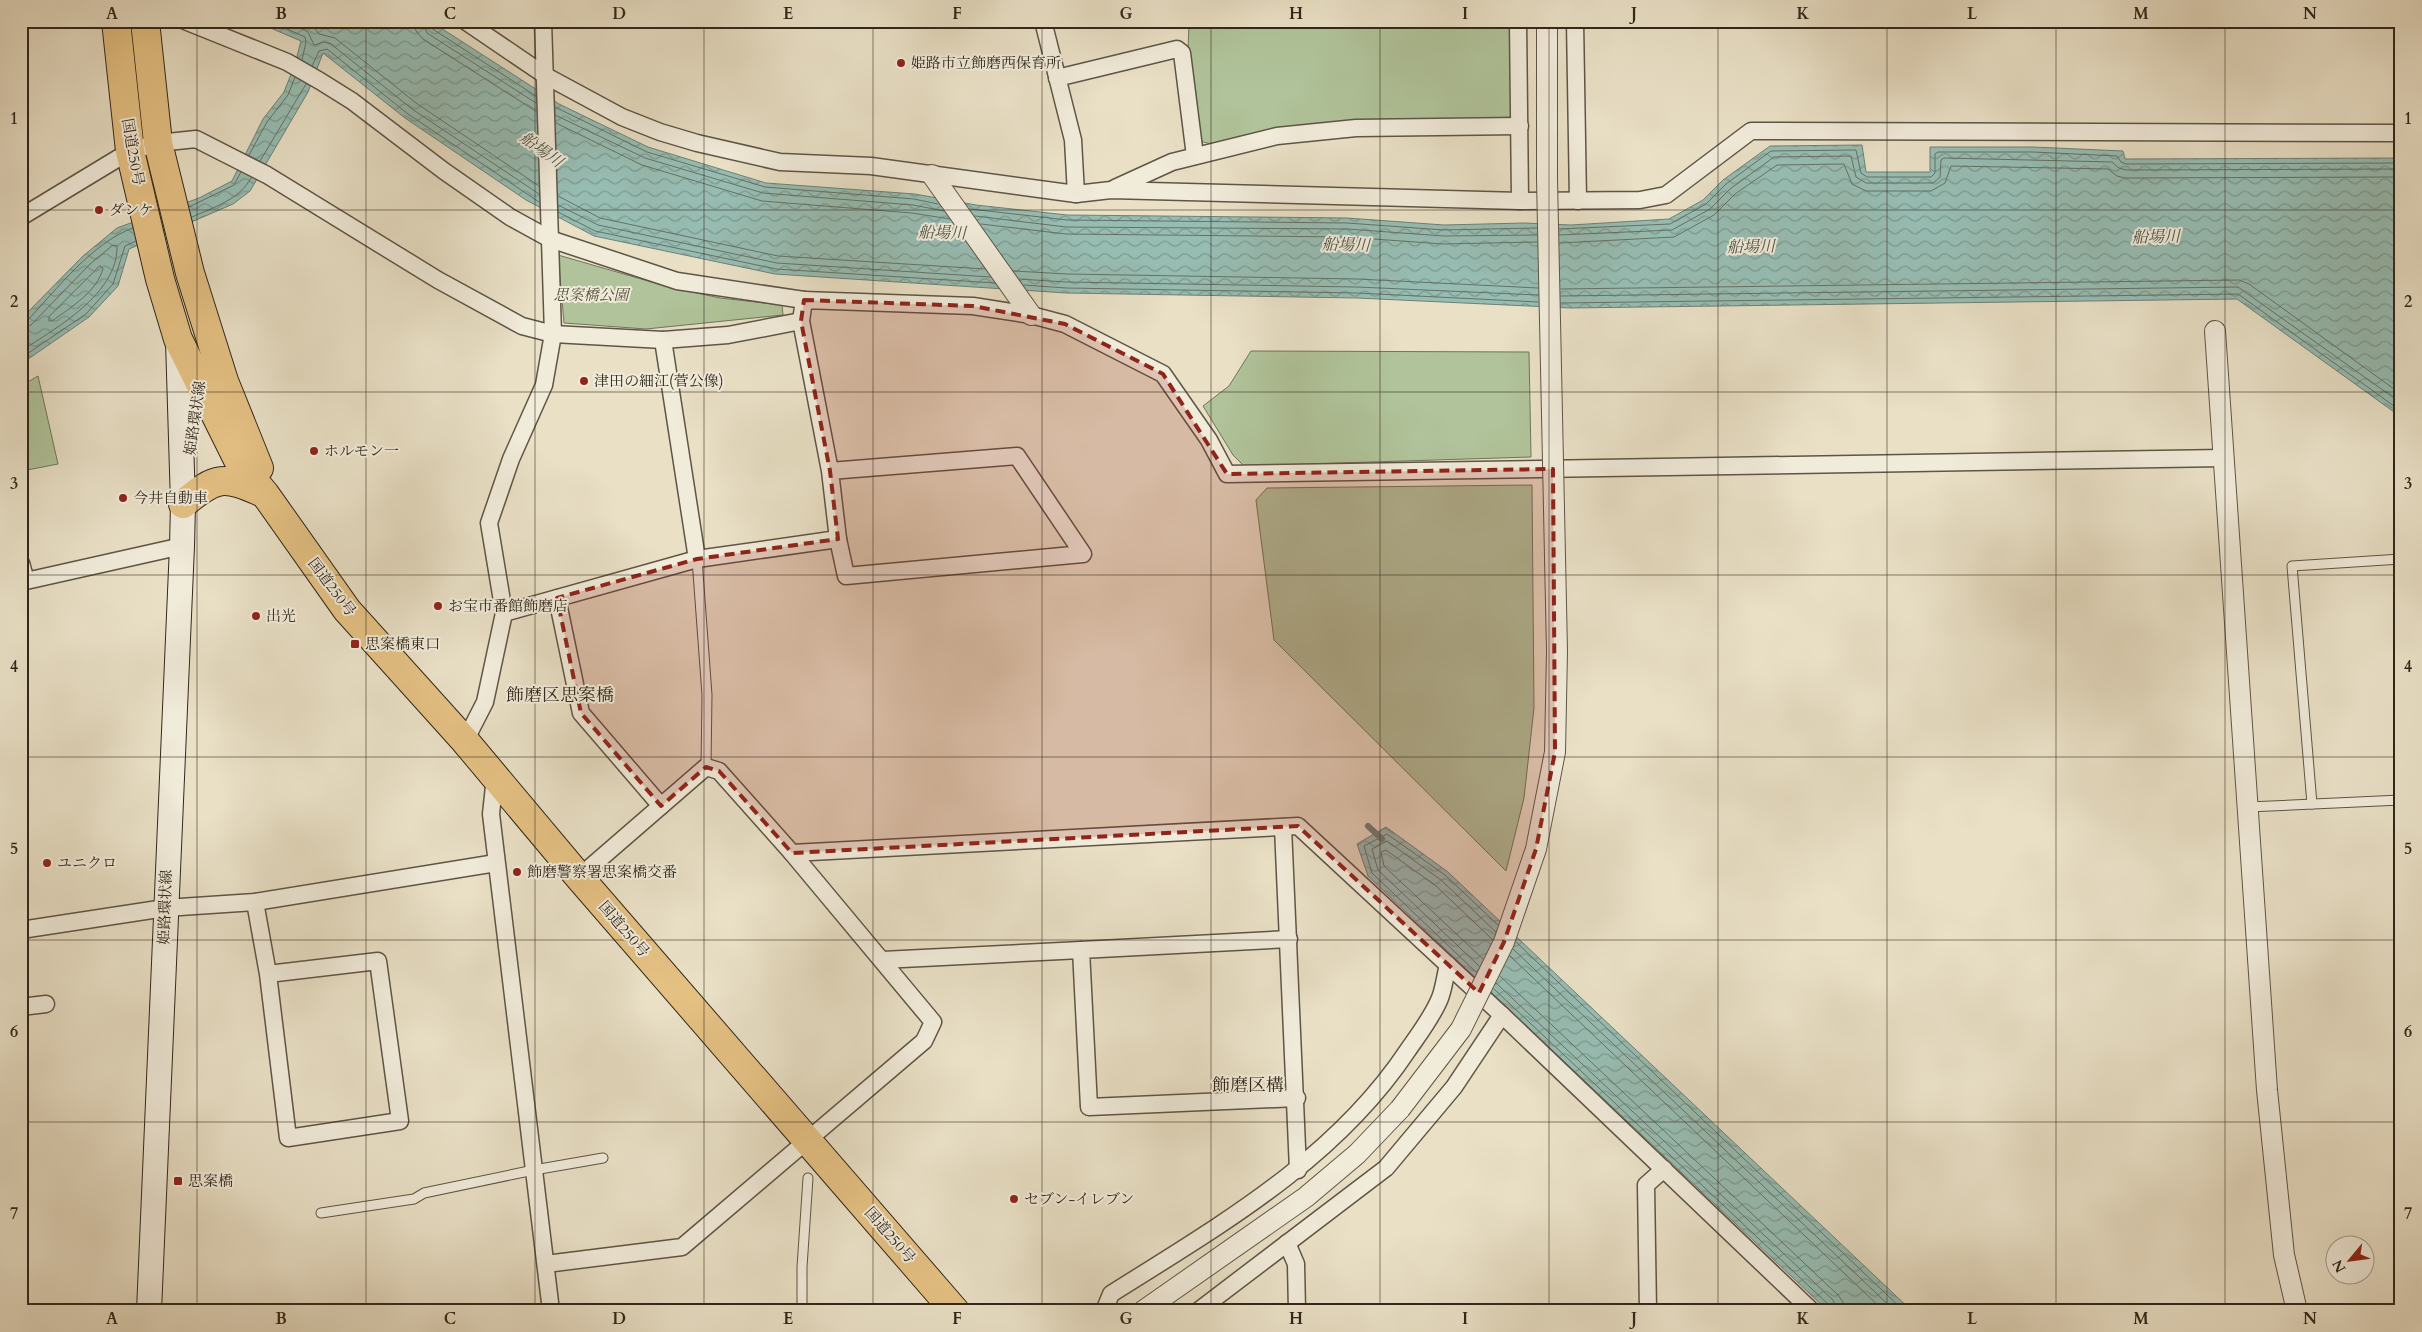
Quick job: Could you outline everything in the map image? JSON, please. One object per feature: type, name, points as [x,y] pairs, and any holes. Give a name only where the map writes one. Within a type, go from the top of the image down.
[{"type":"highway","name":"国道250号","points":[[116,21],[130,151],[160,279],[178,339],[240,464],[265,494],[347,610],[465,741],[579,877],[955,1311]]},
{"type":"highway","name":"国道250号","points":[[145,21],[158,143],[190,274],[224,381],[258,463],[265,494]]},
{"type":"highway","points":[[183,504],[203,487],[223,480],[237,482],[265,494]]},
{"type":"main road","name":"姫路環状線","points":[[183,504],[207,331]]},
{"type":"main road","name":"姫路環状線","points":[[149,1311],[182,546],[183,504],[178,339]]},
{"type":"street","points":[[185,21],[287,62],[320,81],[352,101],[444,171],[503,212],[550,239],[677,281],[804,300],[973,306],[1031,315],[1064,324],[1163,374],[1209,440],[1227,474],[2224,458]]},
{"type":"street","points":[[466,21],[546,76],[622,117],[660,132],[697,143],[780,162],[871,166],[1076,194],[1111,190],[1520,201],[1640,200],[1666,195],[1751,131],[2401,133]]},
{"type":"street","points":[[465,741],[485,702],[504,612],[489,523],[511,459],[544,384],[553,334],[543,21]]},
{"type":"street","points":[[1044,21],[1074,140],[1076,194]]},
{"type":"street","points":[[1518,21],[1520,201]]},
{"type":"street","points":[[1143,1311],[1306,1198],[1357,1154],[1400,1108],[1461,1029],[1504,942],[1536,849],[1555,752],[1556,651],[1547,189],[1547,21]]},
{"type":"street","points":[[1575,21],[1578,201]]},
{"type":"street","points":[[1057,78],[1177,49],[1182,53],[1195,156]]},
{"type":"street","points":[[1111,190],[1172,162],[1277,136],[1356,128],[1520,126]]},
{"type":"street","points":[[21,217],[130,151],[158,143],[196,139],[266,175],[438,280],[522,326],[553,334],[663,340],[728,335],[802,322]]},
{"type":"street","points":[[932,175],[1031,315]]},
{"type":"street","points":[[804,300],[802,322],[830,471],[838,539],[846,576],[1083,554],[1017,456],[830,471]]},
{"type":"street","points":[[2215,331],[2267,1090],[2284,1255],[2297,1311]]},
{"type":"street","points":[[663,340],[696,558]]},
{"type":"street","points":[[504,612],[696,558],[838,539]]},
{"type":"street","points":[[21,563],[26,581],[182,546]]},
{"type":"street","points":[[556,598],[581,713],[661,806]]},
{"type":"street","points":[[546,1264],[682,1247],[809,1142],[924,1041],[933,1022],[792,853],[719,771],[706,767],[579,877]]},
{"type":"street","points":[[495,777],[491,814],[496,863],[551,1311]]},
{"type":"street","points":[[792,853],[1298,826],[1502,1015],[1812,1311]]},
{"type":"street","points":[[1283,827],[1297,1098],[1298,1170]]},
{"type":"street","points":[[21,930],[165,908],[254,902],[496,863]]},
{"type":"street","points":[[254,902],[268,974],[288,1138],[400,1121],[378,961],[268,974]]},
{"type":"street","points":[[882,960],[1290,939]]},
{"type":"street","points":[[1081,950],[1089,1107],[1297,1098]]},
{"type":"street","points":[[1104,1311],[1110,1294],[1242,1211],[1298,1170],[1352,1119],[1394,1072],[1440,999],[1448,965]]},
{"type":"street","points":[[21,1007],[46,1004]]},
{"type":"street","points":[[1198,1311],[1386,1168],[1454,1087],[1502,1015]]},
{"type":"street","points":[[1648,1311],[1646,1185],[1664,1169]]},
{"type":"street","points":[[1287,1243],[1296,1264],[1297,1311]]},
{"type":"lane","points":[[696,558],[707,695],[706,767]]},
{"type":"lane","points":[[2312,804],[2292,566],[2401,559]]},
{"type":"lane","points":[[2248,807],[2401,800]]},
{"type":"lane","points":[[321,1213],[414,1199],[424,1193],[603,1158]]},
{"type":"lane","points":[[802,1311],[802,1267],[808,1178]]},
{"type":"highlighted area","points":[[804,300],[973,306],[1065,324],[1163,374],[1227,474],[1553,469],[1555,752],[1536,849],[1504,942],[1479,993],[1298,826],[792,853],[719,771],[706,767],[661,806],[581,713],[557,598],[697,559],[838,539],[830,471],[801,321]]},
{"type":"green space","points":[[1189,21],[1513,21],[1514,117],[1291,128],[1212,144],[1198,141],[1188,51]]},
{"type":"green space","name":"思案橋公園","points":[[558,255],[669,287],[720,298],[782,305],[783,315],[646,329],[564,323]]},
{"type":"green space","points":[[1251,351],[1529,352],[1531,457],[1244,466],[1233,455],[1203,406],[1229,386]]},
{"type":"green space","points":[[38,376],[58,464],[22,471],[21,386]]},
{"type":"green space","points":[[1532,485],[1534,708],[1524,798],[1506,871],[1274,640],[1256,500],[1267,488]]},
{"type":"water","name":"船場川","points":[[254,21],[430,21],[559,104],[648,147],[766,183],[915,194],[976,205],[1067,215],[1347,218],[1444,225],[1524,223],[1571,225],[1669,219],[1703,200],[1723,180],[1770,146],[1862,145],[1866,172],[1930,172],[1930,147],[2033,147],[2123,151],[2125,159],[2401,158],[2401,417],[2237,299],[1571,308],[1357,298],[1066,293],[775,274],[594,236],[526,200],[405,118],[323,53],[308,92],[250,191],[233,204],[129,249],[118,286],[89,317],[21,364],[21,319],[83,256],[117,228],[199,198],[232,181],[263,119],[284,92],[295,64],[301,41]]},
{"type":"water","points":[[1386,827],[1448,872],[1912,1311],[1828,1311],[1368,876],[1357,844]]},
{"type":"waterway","points":[[1368,826],[1382,839]]},
{"type":"place","name":"姫路市立飾磨西保育所","points":[[901,63]]},
{"type":"place","name":"ダンケ","points":[[99,210]]},
{"type":"place","name":"津田の細江(菅公像)","points":[[584,381]]},
{"type":"place","name":"ホルモン一","points":[[314,451]]},
{"type":"place","name":"今井自動車","points":[[123,498]]},
{"type":"place","name":"お宝市番館飾磨店","points":[[438,606]]},
{"type":"place","name":"出光","points":[[256,616]]},
{"type":"place","name":"思案橋東口","points":[[355,644]]},
{"type":"place","name":"ユニクロ","points":[[47,863]]},
{"type":"place","name":"飾磨警察署思案橋交番","points":[[517,872]]},
{"type":"place","name":"思案橋","points":[[178,1181]]},
{"type":"place","name":"セブン-イレブン","points":[[1014,1199]]},
{"type":"district","name":"飾磨区思案橋","points":[[560,695]]},
{"type":"district","name":"飾磨区構","points":[[1248,1085]]}]
